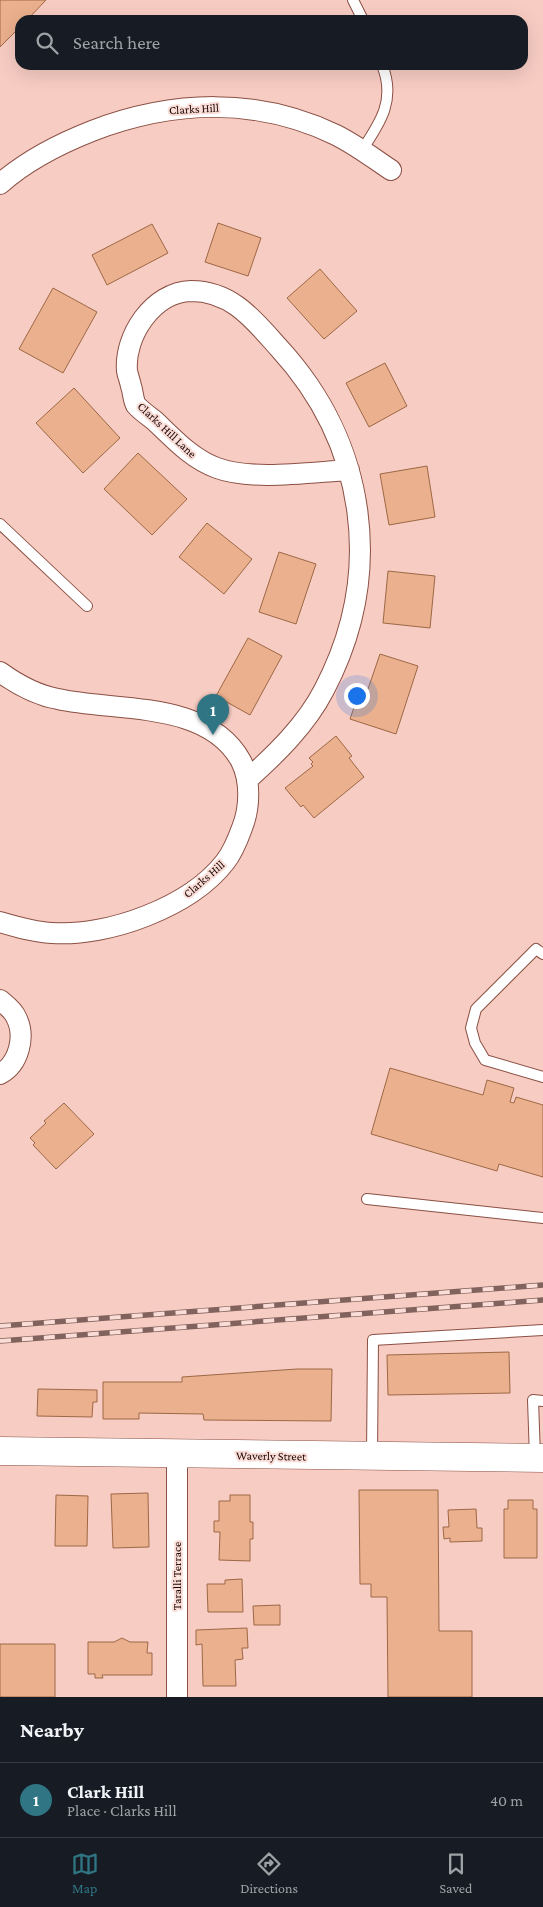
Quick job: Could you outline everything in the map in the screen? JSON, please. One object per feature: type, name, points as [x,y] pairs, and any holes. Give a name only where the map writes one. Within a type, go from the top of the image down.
[{"type":"main road","name":"Waverly Street","points":[[0,1451],[539,1458]]},
{"type":"street","name":"Clarks Hill","points":[[0,184],[28,163],[82,135],[143,114],[196,106],[254,110],[286,116],[320,128],[362,150],[391,170]]},
{"type":"street","name":"Clarks Hill Lane","points":[[247,780],[297,730],[323,692],[342,650],[355,606],[360,561],[358,515],[350,470],[334,427],[311,387],[254,320],[231,301],[210,292],[188,291],[167,298],[149,311],[136,330],[130,345],[127,371],[136,404],[186,450],[200,461],[234,474],[253,475],[350,470]]},
{"type":"street","name":"Clarks Hill","points":[[0,672],[18,685],[56,699],[174,715],[196,722],[215,732],[230,746],[241,762],[247,780],[248,800],[246,814],[237,843],[225,862],[205,881],[182,898],[157,912],[104,929],[76,933],[27,930],[0,922]]},
{"type":"street","points":[[0,1000],[8,1006],[16,1017],[21,1031],[20,1046],[14,1060],[0,1074]]},
{"type":"street","name":"Taralli Terrace","points":[[176,1697],[177,1454]]},
{"type":"lane","points":[[353,0],[360,15]]},
{"type":"lane","points":[[362,150],[383,118],[387,103],[387,87],[383,70]]},
{"type":"lane","points":[[0,524],[87,606]]},
{"type":"lane","points":[[543,954],[536,949],[476,1009],[471,1028],[475,1043],[485,1060],[543,1077]]},
{"type":"lane","points":[[367,1199],[543,1218]]},
{"type":"lane","points":[[372,1457],[373,1340],[543,1330]]},
{"type":"lane","points":[[539,1458],[533,1400],[543,1400]]},
{"type":"building","points":[[0,0],[46,0],[32,15],[15,15],[15,32],[0,47]]},
{"type":"building","points":[[218,223],[261,238],[248,276],[205,262]]},
{"type":"building","points":[[152,224],[168,253],[107,285],[92,255]]},
{"type":"building","points":[[320,269],[357,311],[324,339],[287,298]]},
{"type":"building","points":[[53,288],[97,312],[63,373],[19,349]]},
{"type":"building","points":[[385,363],[407,406],[369,427],[346,383]]},
{"type":"building","points":[[74,388],[120,438],[83,473],[36,423]]},
{"type":"building","points":[[138,453],[187,499],[152,535],[104,489]]},
{"type":"building","points":[[427,466],[435,517],[389,525],[380,474]]},
{"type":"building","points":[[207,523],[252,559],[224,594],[179,557]]},
{"type":"building","points":[[279,552],[316,564],[296,624],[259,612]]},
{"type":"building","points":[[388,571],[435,576],[430,628],[383,623]]},
{"type":"building","points":[[248,638],[282,656],[250,715],[216,696]]},
{"type":"building","points":[[380,654],[418,666],[396,734],[350,719],[361,687],[368,689]]},
{"type":"building","points":[[336,736],[352,756],[349,758],[364,777],[314,818],[303,805],[301,807],[285,788],[313,766],[311,764],[313,762],[309,758]]},
{"type":"building","points":[[390,1068],[483,1095],[487,1080],[514,1088],[510,1102],[514,1103],[516,1097],[543,1105],[543,1177],[499,1164],[497,1171],[371,1134]]},
{"type":"building","points":[[64,1103],[94,1134],[56,1169],[33,1145],[35,1143],[30,1138],[46,1123],[44,1121]]},
{"type":"building","points":[[509,1352],[510,1393],[388,1395],[387,1355]]},
{"type":"building","points":[[297,1369],[332,1369],[331,1421],[204,1420],[203,1414],[139,1413],[139,1419],[103,1419],[103,1382],[182,1382],[182,1377]]},
{"type":"building","points":[[38,1389],[97,1390],[97,1402],[93,1402],[92,1417],[37,1416]]},
{"type":"building","points":[[359,1490],[438,1490],[439,1631],[472,1631],[472,1697],[388,1697],[387,1597],[371,1597],[371,1584],[360,1584]]},
{"type":"building","points":[[148,1493],[149,1547],[113,1548],[111,1494]]},
{"type":"building","points":[[56,1495],[88,1496],[87,1546],[55,1546]]},
{"type":"building","points":[[230,1495],[250,1495],[250,1522],[253,1522],[253,1539],[250,1539],[250,1561],[219,1560],[220,1532],[214,1532],[214,1521],[219,1521],[219,1501],[230,1501]]},
{"type":"building","points":[[508,1500],[533,1500],[533,1509],[537,1509],[537,1558],[504,1558],[504,1509],[508,1509]]},
{"type":"building","points":[[476,1509],[477,1528],[482,1528],[482,1541],[450,1542],[450,1538],[444,1539],[443,1527],[449,1527],[448,1510]]},
{"type":"building","points":[[242,1579],[243,1612],[208,1612],[207,1584],[225,1584],[225,1580]]},
{"type":"building","points":[[280,1605],[280,1625],[254,1625],[253,1606]]},
{"type":"building","points":[[247,1628],[248,1648],[242,1648],[243,1659],[235,1660],[236,1686],[203,1686],[202,1644],[196,1645],[196,1630]]},
{"type":"building","points":[[122,1638],[130,1642],[148,1642],[147,1653],[152,1653],[152,1675],[102,1675],[103,1678],[95,1678],[95,1674],[88,1674],[88,1642],[114,1642]]},
{"type":"building","points":[[0,1644],[55,1644],[55,1697],[0,1697]]},
{"type":"railway","points":[[0,1326],[543,1285]]},
{"type":"railway","points":[[0,1341],[543,1300]]},
{"type":"place","name":"Clark Hill","points":[[213,735]]}]
